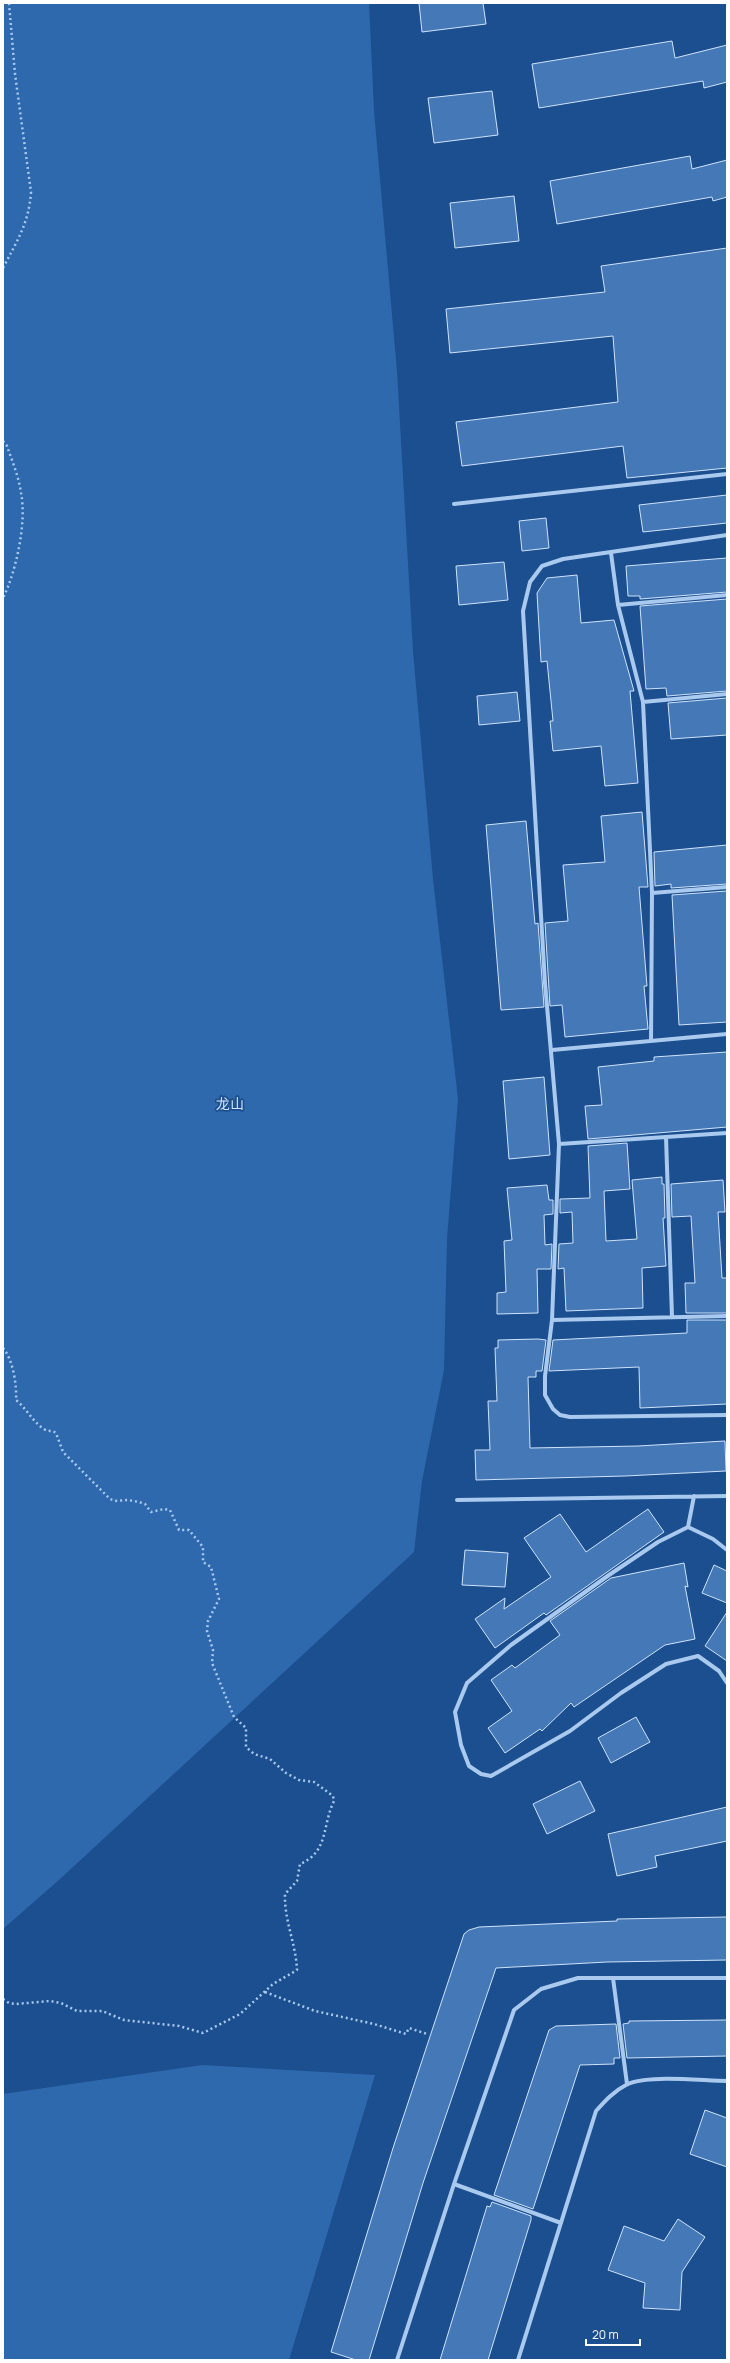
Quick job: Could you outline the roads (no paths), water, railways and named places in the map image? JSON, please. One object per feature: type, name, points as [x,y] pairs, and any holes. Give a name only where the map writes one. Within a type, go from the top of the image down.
[{"type":"street","points":[[454,504],[727,474]]},
{"type":"street","points":[[727,535],[564,559],[542,566],[530,582],[523,611],[545,983],[559,1144],[552,1320],[545,1376],[545,1395],[553,1409],[560,1415],[727,1415]]},
{"type":"street","points":[[611,553],[618,605],[643,702],[652,893],[651,1041]]},
{"type":"street","points":[[618,605],[727,595]]},
{"type":"street","points":[[643,702],[727,694]]},
{"type":"street","points":[[652,893],[727,887]]},
{"type":"street","points":[[552,1050],[727,1034]]},
{"type":"street","points":[[559,1144],[727,1133]]},
{"type":"street","points":[[666,1137],[672,1317]]},
{"type":"street","points":[[552,1320],[727,1316]]},
{"type":"street","points":[[688,1527],[694,1496]]},
{"type":"street","points":[[457,1500],[727,1496]]},
{"type":"street","points":[[688,1527],[713,1539],[727,1550]]},
{"type":"street","points":[[688,1527],[658,1542],[609,1575],[511,1645],[467,1683],[455,1712],[461,1745],[470,1766],[481,1774],[491,1776],[570,1731],[621,1693],[666,1664],[698,1656],[719,1672],[727,1683]]},
{"type":"street","points":[[397,2360],[454,2184],[514,2010],[541,1989],[578,1978],[727,1978]]},
{"type":"street","points":[[612,1978],[627,2084]]},
{"type":"street","points":[[518,2360],[596,2111],[612,2094],[627,2084],[642,2079],[727,2081]]},
{"type":"street","points":[[454,2184],[561,2223]]},
{"type":"park label","name":"龙山","points":[[230,1103]]}]
